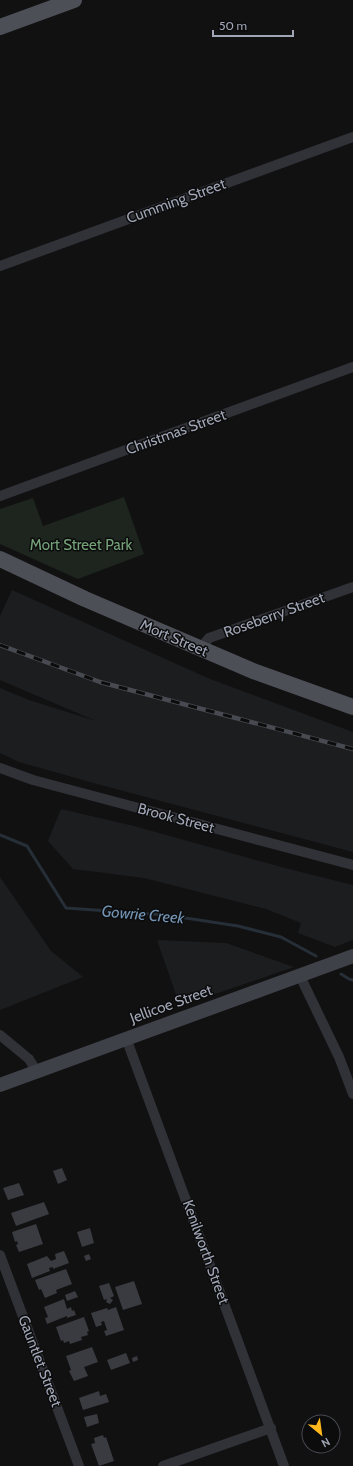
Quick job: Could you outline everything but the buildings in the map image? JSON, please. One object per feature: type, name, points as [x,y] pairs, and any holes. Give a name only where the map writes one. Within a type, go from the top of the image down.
[{"type":"main road","points":[[0,27],[74,0]]},
{"type":"main road","name":"Mort Street","points":[[0,559],[85,599],[200,649],[253,671],[353,707]]},
{"type":"main road","name":"Jellicoe Street","points":[[0,1085],[350,957]]},
{"type":"street","name":"Cumming Street","points":[[0,266],[353,137]]},
{"type":"street","name":"Christmas Street","points":[[0,496],[353,367]]},
{"type":"street","name":"Roseberry Street","points":[[200,649],[209,638],[353,587]]},
{"type":"street","name":"Brook Street","points":[[0,768],[33,780],[353,865]]},
{"type":"street","points":[[305,974],[353,1094]]},
{"type":"street","points":[[0,1035],[29,1059],[37,1072]]},
{"type":"street","name":"Kenilworth Street","points":[[126,1038],[284,1466]]},
{"type":"street","name":"Gauntlet Street","points":[[0,1255],[79,1466]]},
{"type":"street","points":[[163,1466],[271,1428]]},
{"type":"shaded area","points":[[12,590],[210,679],[353,732],[353,852],[97,784],[19,762],[0,753],[0,688],[29,700],[96,721],[0,680],[0,616]]},
{"type":"shaded area","points":[[61,809],[134,826],[285,868],[353,885],[353,940],[335,947],[298,933],[301,923],[266,909],[144,878],[73,869],[48,841]]},
{"type":"shaded area","points":[[0,877],[51,951],[83,977],[0,1010]]},
{"type":"shaded area","points":[[157,940],[226,943],[294,967],[180,1006]]},
{"type":"green space","name":"Mort Street Park","points":[[124,497],[144,554],[78,579],[0,544],[0,509],[33,498],[43,526]]},
{"type":"waterway","name":"Gowrie Creek","points":[[0,835],[27,846],[66,908],[166,915],[238,926],[281,937],[316,956]]},
{"type":"waterway","name":"Gowrie Creek","points":[[341,974],[353,980]]},
{"type":"railway","points":[[0,645],[100,682],[353,749]]}]
